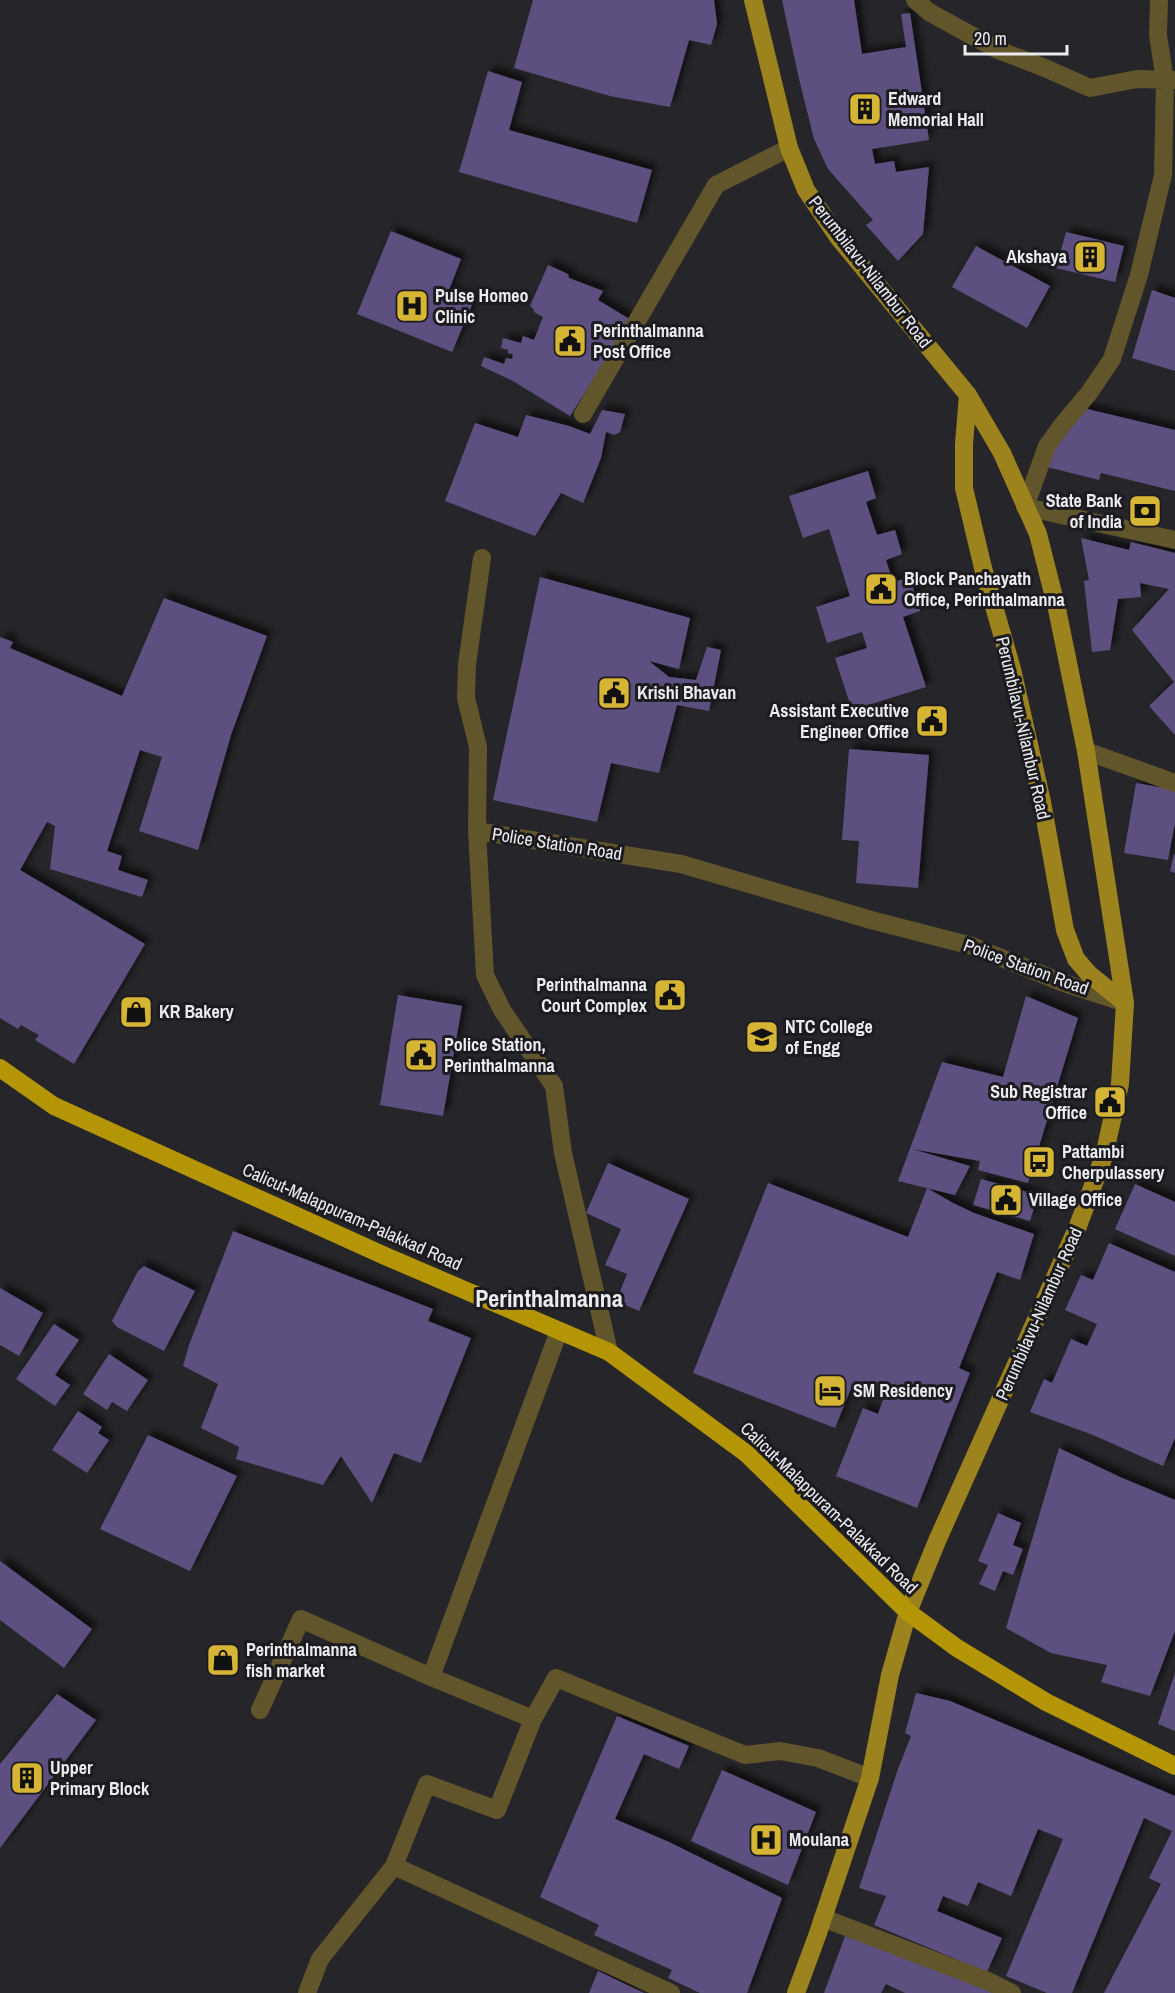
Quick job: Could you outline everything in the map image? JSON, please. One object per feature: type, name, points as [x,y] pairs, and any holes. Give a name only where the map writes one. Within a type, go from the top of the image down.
[{"type":"highway","name":"Calicut-Malappuram-Palakkad Road","points":[[0,1068],[54,1106],[385,1256],[609,1352],[747,1454],[908,1612],[957,1648],[1046,1702],[1175,1766]]},
{"type":"main road","name":"Perumbilavu-Nilambur Road","points":[[753,0],[789,148],[806,190],[838,237],[968,395],[1002,453],[1038,534],[1086,751],[1125,1003],[1120,1083],[1104,1156],[1078,1226],[937,1541],[908,1612],[890,1675],[870,1778],[796,1993]]},
{"type":"main road","name":"Perumbilavu-Nilambur Road","points":[[968,395],[964,444],[964,488],[1014,680],[1042,802],[1065,930],[1076,959],[1089,974],[1125,1003]]},
{"type":"street","points":[[915,0],[929,12],[998,50],[1090,88],[1137,79],[1170,81]]},
{"type":"street","points":[[1159,0],[1158,35],[1170,81],[1163,175],[1139,275],[1112,359],[1089,393],[1047,446],[1025,507],[1175,540]]},
{"type":"street","points":[[583,414],[716,184],[789,148]]},
{"type":"street","points":[[477,831],[478,747],[466,698],[467,664],[482,558]]},
{"type":"street","points":[[1086,751],[1175,783]]},
{"type":"street","name":"Police Station Road","points":[[609,1352],[563,1153],[554,1086],[502,1010],[485,975],[477,831],[681,864],[871,920],[972,946],[1061,982],[1125,1003]]},
{"type":"street","points":[[431,1677],[559,1331]]},
{"type":"street","points":[[260,1710],[301,1619],[431,1677],[533,1719]]},
{"type":"street","points":[[306,1993],[320,1959],[394,1866],[427,1784],[497,1810],[533,1719],[556,1678],[745,1755],[780,1751],[818,1758],[870,1778]]},
{"type":"street","points":[[394,1866],[671,1993]]},
{"type":"street","points":[[823,1918],[990,1982],[1012,1993]]},
{"type":"building","points":[[533,0],[714,0],[717,24],[711,45],[689,40],[670,107],[610,96],[514,68]]},
{"type":"building","name":"Edward Memorial Hall","points":[[782,0],[854,0],[862,54],[906,47],[901,14],[910,13],[929,140],[872,149],[875,164],[894,161],[896,172],[929,167],[923,234],[898,261],[866,225],[873,220],[828,169],[814,139]]},
{"type":"building","points":[[488,71],[522,82],[509,130],[652,170],[637,223],[459,172]]},
{"type":"building","points":[[391,231],[461,259],[449,290],[474,300],[452,352],[357,314]]},
{"type":"building","name":"Akshaya","points":[[1066,232],[1124,246],[1115,282],[1056,268]]},
{"type":"building","points":[[976,246],[1050,286],[1027,328],[952,287]]},
{"type":"building","name":"Perinthalmanna Post Office","points":[[548,265],[568,274],[569,278],[603,291],[598,300],[631,320],[570,416],[513,381],[481,366],[484,357],[504,364],[506,358],[512,359],[513,354],[501,348],[503,338],[521,343],[523,336],[534,340],[543,317],[534,312],[530,306]]},
{"type":"building","points":[[1152,290],[1175,298],[1175,371],[1132,358]]},
{"type":"building","points":[[1083,408],[1175,430],[1175,491],[1101,473],[1099,480],[1047,467],[1053,448]]},
{"type":"building","points":[[602,410],[625,414],[620,432],[614,435],[606,432],[601,458],[583,503],[561,493],[535,536],[445,501],[475,423],[518,437],[526,415],[590,434]]},
{"type":"building","name":"Block Panchayath Office, Perinthalmanna","points":[[868,471],[876,498],[866,502],[877,535],[895,530],[902,554],[886,560],[893,582],[910,577],[920,611],[903,617],[926,687],[852,710],[835,658],[867,648],[862,632],[827,643],[816,607],[850,596],[829,529],[803,538],[789,496]]},
{"type":"building","points":[[1081,538],[1129,550],[1131,542],[1175,553],[1175,735],[1149,706],[1174,682],[1132,630],[1169,589],[1140,583],[1141,597],[1118,599],[1110,650],[1092,652],[1084,581],[1089,580]]},
{"type":"building","name":"Krishi Bhavan","points":[[540,577],[690,618],[679,669],[649,661],[669,677],[696,680],[707,647],[721,650],[709,711],[677,705],[659,773],[611,763],[597,822],[493,800]]},
{"type":"building","points":[[164,598],[267,636],[231,735],[198,850],[139,831],[162,757],[140,750],[107,851],[122,856],[118,870],[148,880],[142,897],[50,869],[55,826],[47,822],[20,870],[145,944],[74,1064],[35,1040],[39,1035],[21,1025],[18,1029],[0,1018],[0,637],[13,642],[10,648],[122,696]]},
{"type":"building","points":[[849,749],[929,755],[918,888],[856,883],[859,841],[842,840]]},
{"type":"building","points":[[1136,783],[1175,790],[1175,823],[1168,860],[1124,853]]},
{"type":"building","points":[[1175,855],[1175,873],[1170,871]]},
{"type":"building","name":"Police Station, Perinthalmanna","points":[[398,995],[462,1006],[443,1116],[380,1105]]},
{"type":"building","points":[[1026,996],[1078,1018],[1028,1183],[978,1170],[980,1161],[912,1149],[970,1166],[955,1195],[898,1181],[942,1062],[1003,1077]]},
{"type":"building","points":[[608,1163],[689,1199],[639,1311],[616,1301],[627,1274],[605,1265],[621,1229],[586,1213]]},
{"type":"building","name":"Village Office","points":[[981,1179],[1038,1195],[1030,1221],[973,1205]]},
{"type":"building","points":[[768,1183],[908,1237],[927,1188],[974,1213],[1034,1234],[1020,1280],[997,1272],[959,1368],[970,1373],[917,1508],[836,1476],[863,1408],[878,1414],[885,1394],[854,1381],[835,1428],[693,1373]]},
{"type":"building","points":[[1135,1184],[1175,1202],[1175,1256],[1115,1229]]},
{"type":"building","points":[[233,1231],[433,1309],[428,1321],[471,1338],[421,1463],[394,1453],[372,1503],[341,1456],[323,1485],[236,1459],[239,1447],[201,1428],[218,1384],[183,1366]]},
{"type":"building","points":[[1109,1243],[1175,1272],[1175,1438],[1163,1466],[1093,1435],[1030,1412],[1044,1379],[1052,1383],[1071,1339],[1087,1346],[1097,1324],[1065,1310],[1081,1275],[1093,1280]]},
{"type":"building","points":[[144,1266],[195,1291],[164,1351],[117,1327],[112,1321],[138,1271]]},
{"type":"building","points":[[0,1288],[43,1313],[19,1356],[0,1345]]},
{"type":"building","points":[[54,1324],[79,1340],[55,1375],[70,1385],[55,1406],[16,1379]]},
{"type":"building","points":[[109,1354],[148,1380],[127,1411],[112,1402],[107,1410],[83,1394]]},
{"type":"building","points":[[78,1411],[102,1427],[98,1433],[109,1440],[87,1473],[52,1450]]},
{"type":"building","points":[[148,1435],[237,1476],[190,1571],[100,1529]]},
{"type":"building","points":[[1059,1448],[1175,1500],[1175,1631],[1150,1696],[1101,1682],[1107,1665],[1051,1653],[1006,1628]]},
{"type":"building","points":[[998,1513],[1021,1523],[1013,1545],[1023,1549],[1013,1575],[1003,1571],[995,1591],[979,1584],[988,1565],[978,1561]]},
{"type":"building","points":[[0,1561],[92,1629],[64,1668],[0,1620]]},
{"type":"building","points":[[1175,1673],[1175,1731],[1158,1724]]},
{"type":"building","points":[[916,1693],[950,1701],[1175,1796],[1175,1993],[1104,1993],[1161,1884],[1149,1878],[1172,1831],[1144,1818],[1072,1993],[1047,1993],[1006,1976],[1063,1839],[1038,1829],[1011,1896],[978,1882],[968,1906],[943,1896],[937,1911],[1002,1938],[987,1972],[874,1925],[886,1896],[859,1888],[911,1736],[905,1733]]},
{"type":"building","name":"Upper Primary Block","points":[[57,1694],[96,1720],[0,1848],[0,1764]]},
{"type":"building","points":[[617,1716],[689,1746],[679,1769],[644,1754],[615,1819],[669,1842],[782,1898],[747,1993],[700,1993],[668,1978],[672,1970],[594,1935],[599,1925],[540,1897]]},
{"type":"building","points":[[722,1770],[816,1812],[788,1885],[691,1841]]},
{"type":"building","points":[[845,1936],[999,1993],[905,1993],[886,1984],[881,1993],[824,1993]]},
{"type":"building","points":[[598,1971],[644,1993],[589,1993]]},
{"type":"place","name":"Edward Memorial Hall","points":[[865,109]]},
{"type":"place","name":"Akshaya","points":[[1090,257]]},
{"type":"place","name":"Pulse Homeo Clinic","points":[[412,306]]},
{"type":"place","name":"Perinthalmanna Post Office","points":[[570,341]]},
{"type":"place","name":"State Bank of India","points":[[1145,511]]},
{"type":"place","name":"Block Panchayath Office, Perinthalmanna","points":[[881,589]]},
{"type":"place","name":"Krishi Bhavan","points":[[614,693]]},
{"type":"place","name":"Assistant Executive Engineer Office","points":[[932,721]]},
{"type":"place","name":"Perinthalmanna Court Complex","points":[[670,995]]},
{"type":"place","name":"KR Bakery","points":[[136,1012]]},
{"type":"place","name":"NTC College of Engg","points":[[762,1037]]},
{"type":"place","name":"Police Station, Perinthalmanna","points":[[421,1055]]},
{"type":"place","name":"Sub Registrar Office","points":[[1110,1102]]},
{"type":"place","name":"Pattambi Cherpulassery","points":[[1039,1162]]},
{"type":"place","name":"Village Office","points":[[1006,1200]]},
{"type":"place","name":"SM Residency","points":[[830,1391]]},
{"type":"place","name":"Perinthalmanna fish market","points":[[223,1660]]},
{"type":"place","name":"Upper Primary Block","points":[[27,1778]]},
{"type":"place","name":"Moulana","points":[[766,1840]]},
{"type":"district","name":"Perinthalmanna","points":[[549,1299]]}]
